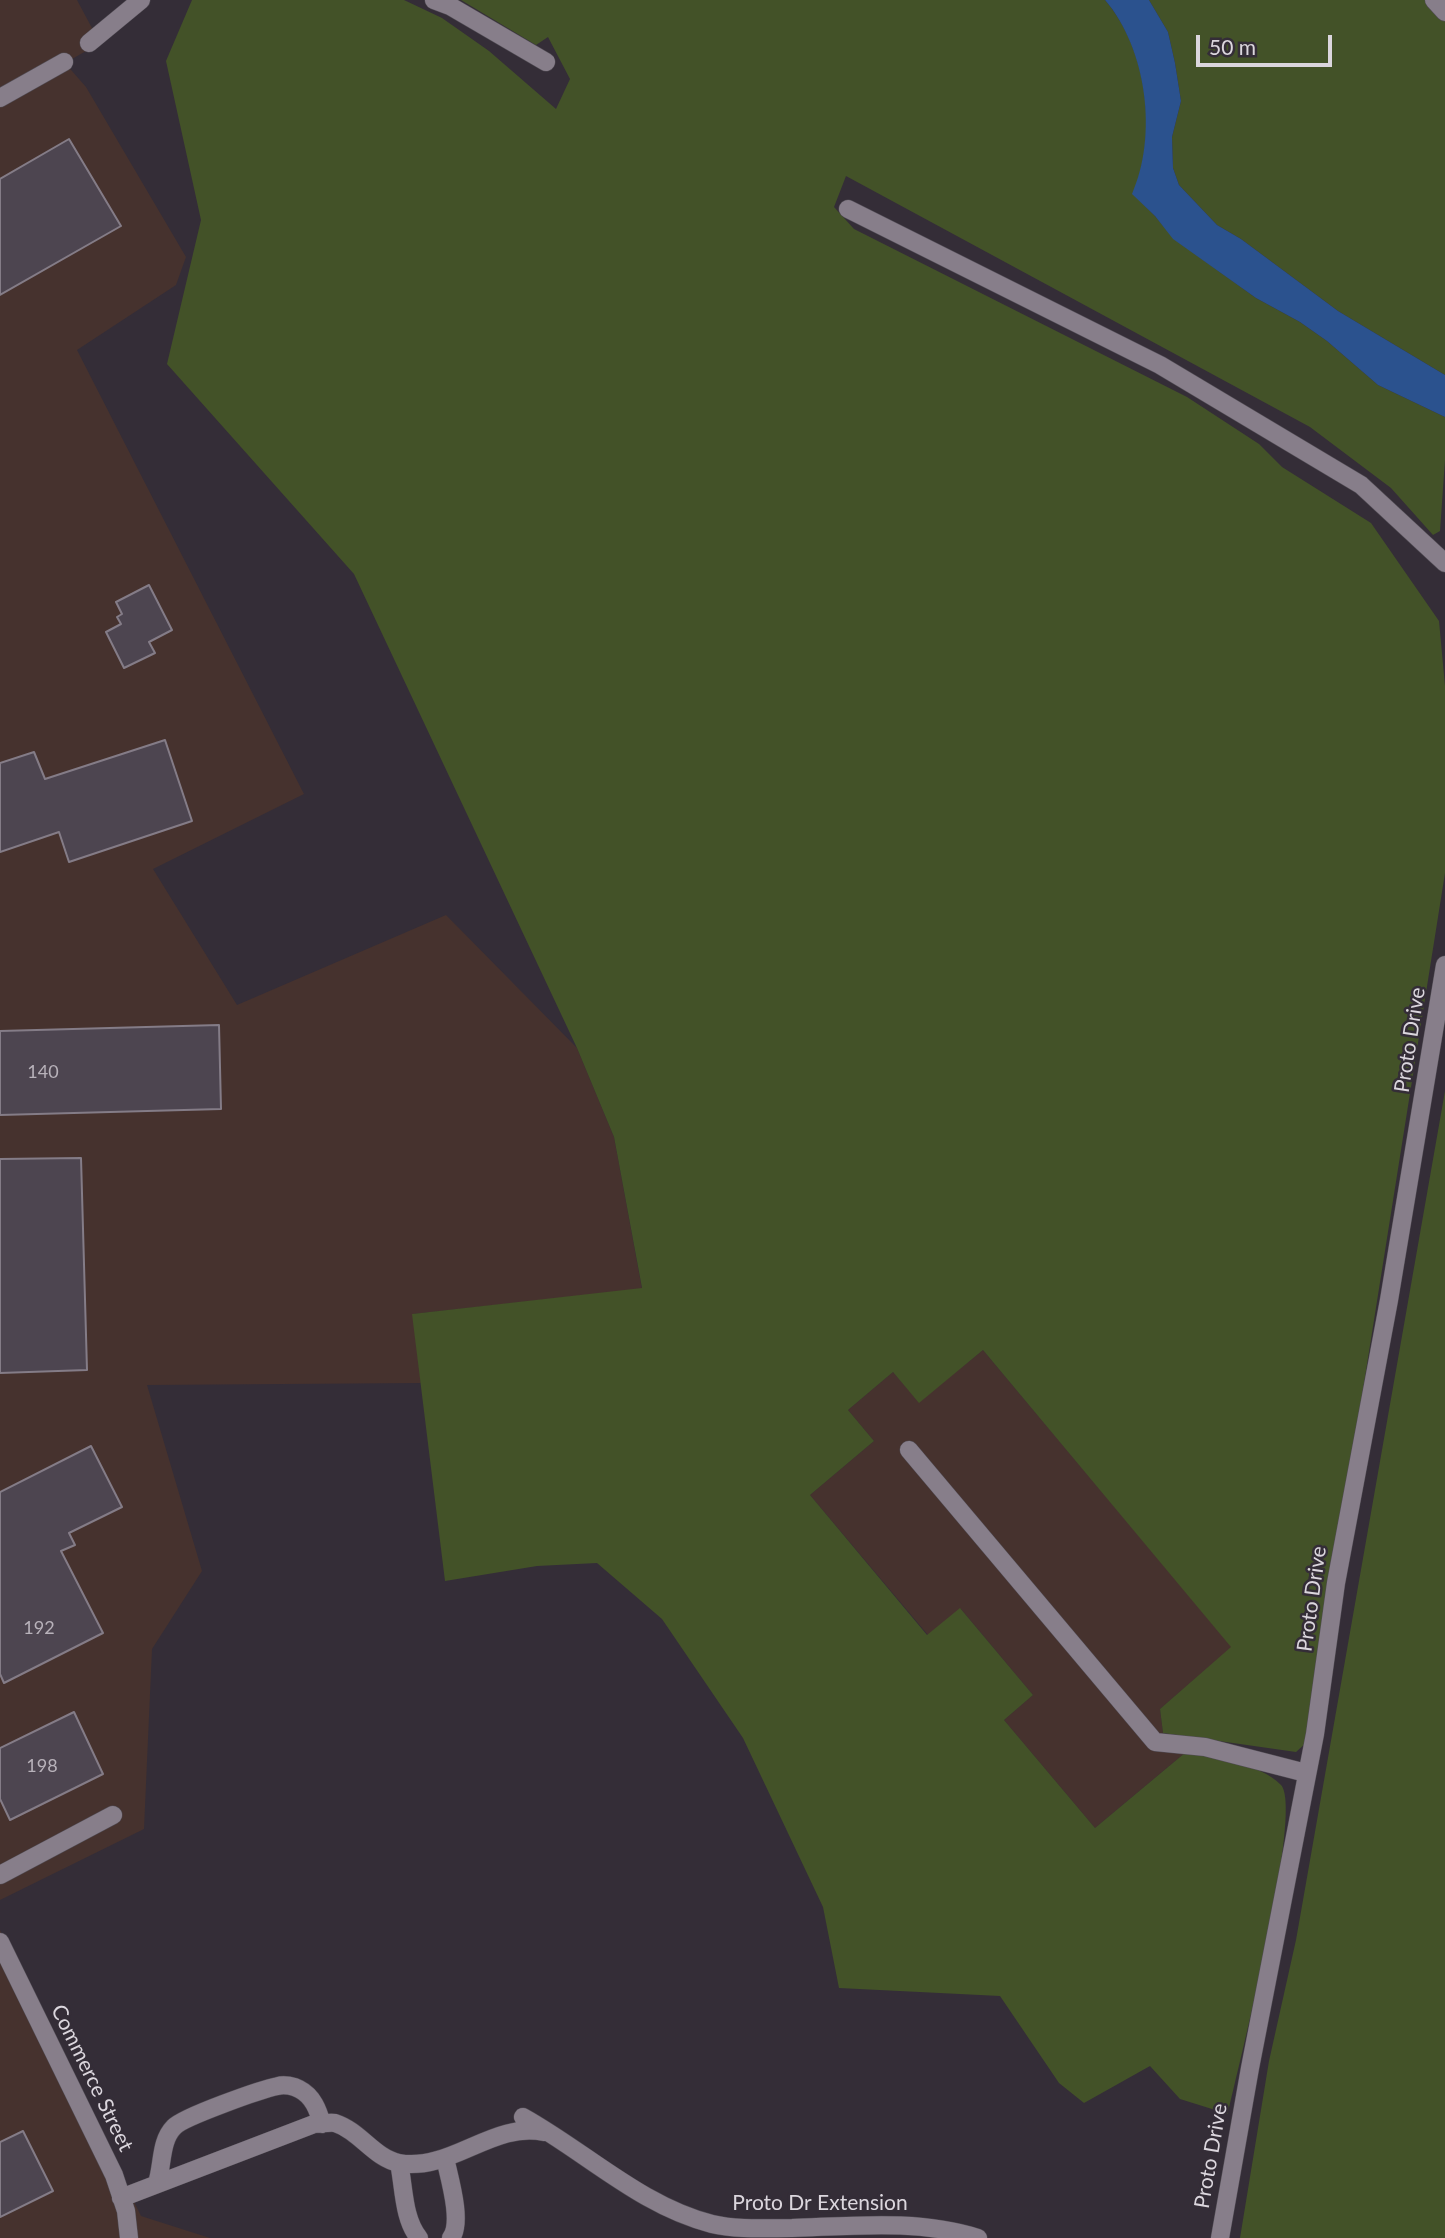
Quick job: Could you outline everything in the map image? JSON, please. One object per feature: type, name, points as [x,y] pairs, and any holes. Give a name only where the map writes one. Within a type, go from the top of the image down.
[{"type":"street","points":[[89,43],[141,0]]},
{"type":"street","points":[[434,0],[450,6],[546,62]]},
{"type":"street","points":[[1434,0],[1445,12]]},
{"type":"street","points":[[0,98],[64,62]]},
{"type":"street","points":[[848,209],[1160,365],[1361,485],[1445,563]]},
{"type":"street","name":"Proto Drive","points":[[1220,2238],[1307,1773],[1343,1543],[1394,1274],[1445,965]]},
{"type":"street","points":[[909,1450],[1155,1742],[1205,1747],[1307,1773]]},
{"type":"street","points":[[0,1875],[113,1815]]},
{"type":"street","name":"Commerce Street","points":[[0,1942],[108,2163],[126,2211],[129,2238]]},
{"type":"street","points":[[157,2183],[166,2139],[174,2127],[188,2118],[281,2085],[298,2088],[307,2095],[314,2102],[322,2124]]},
{"type":"street","name":"Proto Dr Extension","points":[[523,2117],[554,2134],[649,2198],[714,2225],[766,2228],[908,2225],[978,2238]]},
{"type":"street","points":[[121,2198],[314,2124],[335,2123],[363,2140],[381,2156],[399,2163],[432,2163],[516,2130],[531,2129],[554,2134]]},
{"type":"street","points":[[445,2158],[457,2221],[451,2238]]},
{"type":"street","points":[[399,2163],[408,2214],[419,2238]]},
{"type":"shaded area","points":[[0,0],[77,0],[100,43],[65,63],[86,87],[186,257],[176,285],[77,350],[304,794],[153,869],[237,1005],[446,915],[577,1048],[614,1137],[642,1289],[413,1314],[421,1383],[147,1385],[202,1571],[152,1649],[144,1829],[0,1900]]},
{"type":"shaded area","points":[[983,1350],[1232,1647],[1160,1709],[1163,1733],[1186,1752],[1095,1828],[1004,1720],[1033,1695],[961,1609],[928,1635],[810,1495],[874,1441],[848,1410],[893,1372],[919,1402]]},
{"type":"shaded area","points":[[0,1930],[141,2216],[210,2238],[0,2238]]},
{"type":"green space","points":[[192,0],[404,0],[442,18],[489,51],[556,109],[570,79],[548,37],[536,45],[461,0],[1105,0],[1120,20],[1131,43],[1144,94],[1145,146],[1141,171],[1133,194],[1174,239],[1256,298],[1300,322],[1327,341],[1378,385],[1445,417],[1440,531],[1433,535],[1391,488],[1310,427],[846,176],[834,207],[854,229],[1187,397],[1259,444],[1282,467],[1371,523],[1439,621],[1445,686],[1445,873],[1307,1742],[1296,1752],[1163,1733],[1160,1709],[1231,1647],[983,1350],[919,1403],[893,1372],[848,1410],[874,1441],[810,1495],[927,1635],[960,1608],[1033,1695],[1004,1720],[1095,1828],[1186,1752],[1249,1766],[1281,1785],[1286,1804],[1277,1888],[1228,2114],[1180,2099],[1150,2066],[1084,2103],[1059,2083],[1000,1996],[839,1988],[823,1907],[743,1738],[662,1619],[597,1563],[537,1566],[445,1581],[412,1314],[642,1288],[614,1137],[577,1048],[354,574],[167,364],[201,220],[166,61]]},
{"type":"green space","points":[[1149,0],[1429,0],[1445,18],[1445,375],[1338,311],[1241,239],[1217,225],[1179,185],[1173,168],[1172,137],[1181,101],[1175,63],[1168,32]]},
{"type":"green space","points":[[1445,1091],[1445,2238],[1240,2238],[1269,2061],[1296,1940]]},
{"type":"water","points":[[1105,0],[1149,0],[1168,32],[1181,101],[1172,137],[1173,168],[1179,185],[1217,225],[1241,239],[1338,311],[1445,375],[1445,417],[1378,385],[1327,341],[1300,322],[1256,298],[1173,239],[1155,216],[1132,194],[1145,146],[1144,94],[1131,43]]},
{"type":"building","points":[[69,139],[121,226],[0,295],[0,179]]},
{"type":"building","points":[[149,585],[172,630],[149,642],[155,653],[124,668],[106,632],[121,624],[117,617],[122,614],[116,602]]},
{"type":"building","points":[[165,740],[192,821],[69,862],[59,832],[0,852],[0,763],[34,752],[45,779]]},
{"type":"building","points":[[219,1025],[221,1109],[0,1115],[0,1031]]},
{"type":"building","points":[[81,1158],[87,1370],[0,1373],[0,1159]]},
{"type":"building","points":[[91,1446],[122,1507],[69,1533],[75,1545],[61,1551],[103,1633],[4,1683],[0,1674],[0,1492]]},
{"type":"building","points":[[74,1712],[103,1774],[10,1820],[0,1799],[0,1748]]},
{"type":"building","points":[[23,2131],[53,2191],[0,2217],[0,2142]]}]
